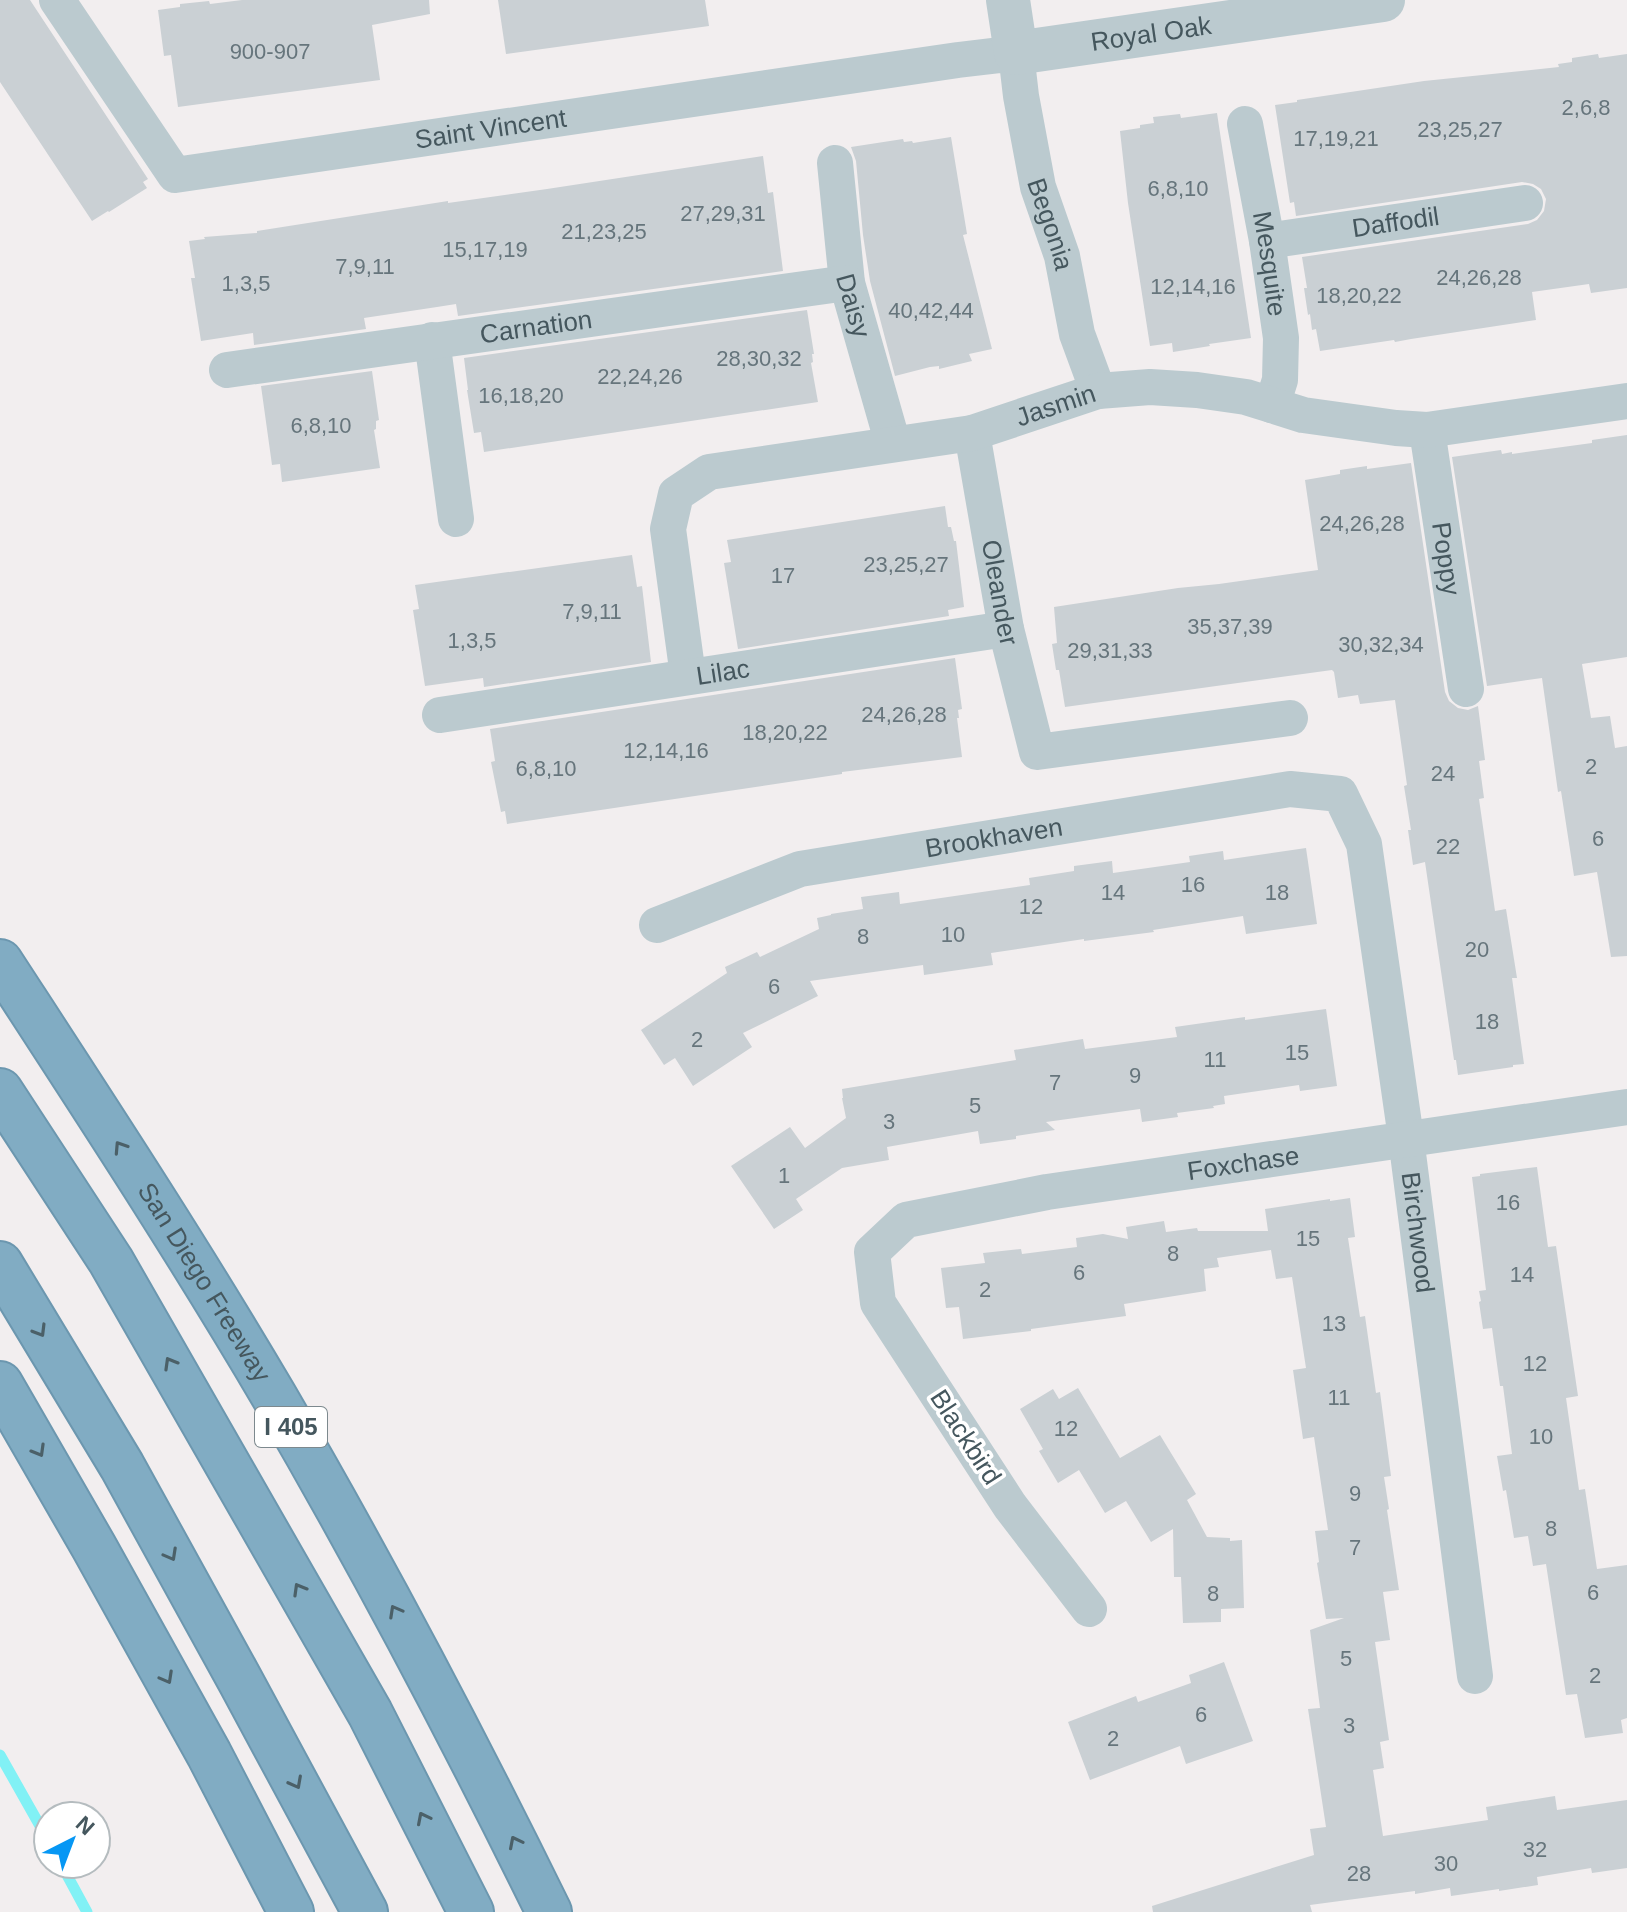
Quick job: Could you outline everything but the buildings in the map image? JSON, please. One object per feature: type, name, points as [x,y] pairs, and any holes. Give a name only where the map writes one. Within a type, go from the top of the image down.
[{"type":"highway","name":"San Diego Freeway","points":[[0,962],[132,1165],[273,1395],[413,1643],[549,1912]]},
{"type":"highway","points":[[0,1091],[127,1288],[370,1713],[471,1912]]},
{"type":"highway","points":[[0,1264],[122,1466],[365,1912]]},
{"type":"highway","points":[[0,1384],[209,1754],[291,1912]]},
{"type":"street","name":"Saint Vincent","points":[[57,0],[175,175],[1016,53]]},
{"type":"street","points":[[1008,0],[1016,53]]},
{"type":"street","name":"Royal Oak","points":[[1016,53],[1383,0]]},
{"type":"street","name":"Begonia","points":[[1016,53],[1038,187],[1062,256],[1077,334],[1098,391]]},
{"type":"street","name":"Mesquite","points":[[1245,124],[1281,338],[1280,380],[1272,405]]},
{"type":"street","name":"Daisy","points":[[835,163],[847,283],[893,444]]},
{"type":"street","name":"Daffodil","points":[[1267,241],[1525,203]]},
{"type":"street","name":"Carnation","points":[[227,370],[847,283]]},
{"type":"street","points":[[432,340],[456,519]]},
{"type":"street","name":"Jasmin","points":[[688,676],[668,529],[676,494],[709,472],[972,433],[1098,391],[1150,387],[1197,390],[1246,397],[1303,415],[1427,430],[1627,401]]},
{"type":"street","name":"Poppy","points":[[1427,430],[1466,689]]},
{"type":"street","name":"Oleander","points":[[972,433],[1006,629],[1037,752],[1290,718]]},
{"type":"street","name":"Lilac","points":[[440,715],[1006,629]]},
{"type":"street","name":"Brookhaven","points":[[657,925],[800,869],[1290,789],[1340,794]]},
{"type":"street","name":"Birchwood","points":[[1340,794],[1364,844],[1406,1138],[1475,1676]]},
{"type":"street","name":"Foxchase","points":[[872,1252],[906,1220],[1047,1192],[1627,1107]]},
{"type":"street","name":"Blackbird","points":[[872,1252],[878,1303],[1010,1506],[1089,1609]]},
{"type":"waterway","points":[[0,1755],[32,1812]]},
{"type":"waterway","points":[[70,1880],[87,1912]]}]
